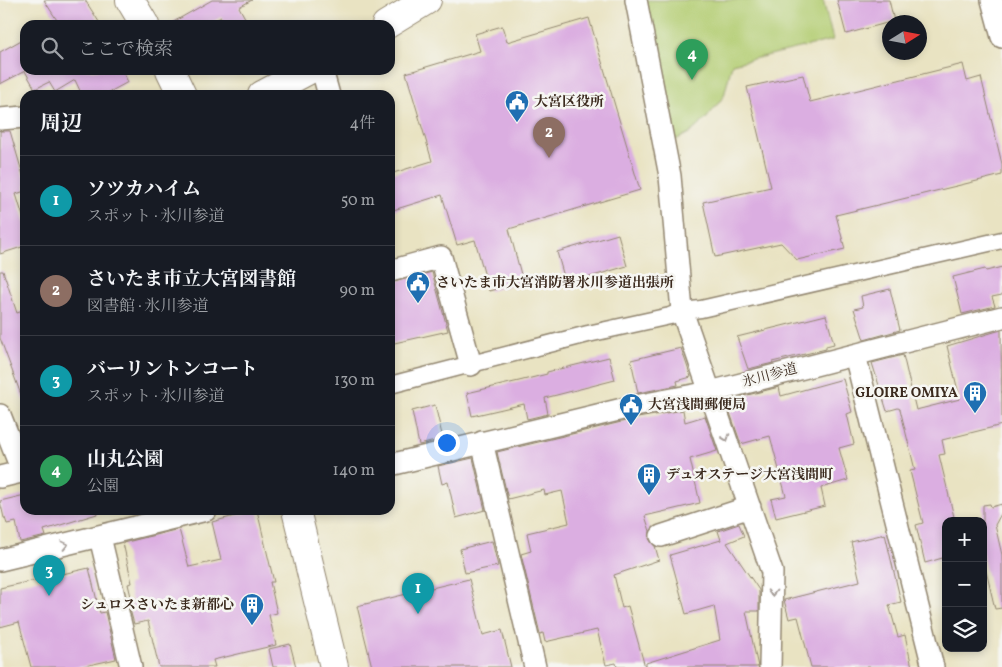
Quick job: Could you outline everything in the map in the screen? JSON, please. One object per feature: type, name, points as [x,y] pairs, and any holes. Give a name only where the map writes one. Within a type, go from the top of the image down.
[{"type":"street","points":[[130,0],[142,20]]},
{"type":"street","points":[[394,20],[427,0]]},
{"type":"street","points":[[636,0],[670,176],[682,311],[772,572],[770,667]]},
{"type":"street","points":[[992,0],[1002,37]]},
{"type":"street","points":[[172,75],[180,90]]},
{"type":"street","points":[[272,90],[300,75]]},
{"type":"street","points":[[323,75],[328,90]]},
{"type":"street","points":[[0,120],[20,118]]},
{"type":"street","points":[[395,384],[588,334],[670,316],[682,311],[701,309],[1002,240]]},
{"type":"street","points":[[395,270],[441,256],[471,365]]},
{"type":"street","name":"氷川参道","points":[[395,464],[635,406],[710,392],[1002,317]]},
{"type":"street","points":[[855,354],[933,667]]},
{"type":"street","points":[[0,414],[20,462]]},
{"type":"street","points":[[482,442],[535,667]]},
{"type":"street","points":[[0,477],[20,472]]},
{"type":"street","points":[[661,536],[750,507]]},
{"type":"street","points":[[0,560],[186,515]]},
{"type":"street","points":[[297,515],[334,667]]},
{"type":"street","points":[[100,537],[131,667]]},
{"type":"green space","points":[[640,0],[823,0],[833,40],[732,64],[724,96],[706,119],[691,132],[670,143]]},
{"type":"building","points":[[44,0],[85,0],[98,20],[57,20]]},
{"type":"building","points":[[212,0],[252,0],[239,7],[246,20],[222,20],[221,17],[216,20],[177,20]]},
{"type":"building","points":[[837,0],[889,0],[893,15],[882,15],[882,24],[846,34]]},
{"type":"building","points":[[589,18],[640,190],[509,229],[523,282],[489,291],[475,240],[457,245],[442,195],[395,209],[395,172],[432,161],[406,73],[480,51],[475,34],[502,26],[507,42]]},
{"type":"building","points":[[20,41],[20,74],[0,84],[0,52]]},
{"type":"building","points":[[963,64],[967,81],[981,77],[1002,164],[1002,175],[836,215],[845,249],[797,260],[781,243],[715,257],[703,202],[771,187],[747,87],[803,75],[810,102]]},
{"type":"building","points":[[27,75],[124,75],[128,82],[113,90],[80,90],[75,80],[58,90],[54,90],[49,82],[35,89]]},
{"type":"building","points":[[0,131],[10,131],[20,165],[20,193],[16,194],[20,207],[20,248],[0,254]]},
{"type":"building","points":[[618,234],[627,266],[566,284],[557,252]]},
{"type":"building","points":[[1002,267],[1002,295],[992,297],[995,306],[962,314],[953,277]]},
{"type":"building","points":[[0,271],[3,271],[17,313],[20,312],[20,392],[0,338]]},
{"type":"building","name":"さいたま市大宮消防署氷川参道出張所","points":[[432,272],[448,331],[395,343],[395,282]]},
{"type":"building","points":[[890,289],[900,330],[864,340],[854,309],[863,307],[861,296]]},
{"type":"building","points":[[826,315],[834,344],[826,346],[826,349],[748,369],[737,337]]},
{"type":"building","points":[[1001,330],[1002,425],[942,440],[945,454],[939,455],[954,517],[942,517],[942,558],[925,563],[916,525],[923,523],[910,471],[915,470],[900,409],[887,411],[872,363],[903,355],[916,410],[960,399],[947,346]]},
{"type":"building","points":[[681,348],[691,377],[677,381],[678,385],[638,393],[631,360]]},
{"type":"building","points":[[609,357],[615,380],[545,398],[548,414],[527,419],[524,404],[472,416],[467,393]]},
{"type":"building","points":[[843,379],[852,412],[847,414],[854,444],[839,448],[848,480],[821,488],[825,506],[776,518],[771,499],[786,496],[770,436],[741,444],[729,410],[734,408],[732,399],[779,387],[781,396]]},
{"type":"building","points":[[435,405],[443,439],[419,445],[412,411]]},
{"type":"building","points":[[683,410],[685,422],[705,416],[717,451],[690,459],[700,503],[645,516],[650,531],[649,539],[655,546],[659,560],[614,575],[622,608],[628,606],[645,667],[617,667],[616,663],[606,665],[597,630],[545,642],[543,633],[540,634],[521,554],[531,551],[527,533],[569,523],[562,491],[545,495],[544,490],[508,499],[497,452],[638,418]]},
{"type":"building","points":[[473,458],[485,510],[456,518],[448,482],[442,484],[438,466]]},
{"type":"building","points":[[20,496],[20,515],[94,515],[44,530],[46,536],[20,542],[16,522],[7,524],[0,501]]},
{"type":"building","points":[[990,504],[991,507],[1002,504],[1002,512],[995,525],[1002,555],[1002,608],[995,609],[987,575],[987,517],[983,517],[983,505]]},
{"type":"building","points":[[238,515],[258,515],[274,582],[270,582],[277,613],[269,615],[276,645],[213,660],[215,667],[159,667],[148,621],[134,624],[129,606],[133,605],[128,584],[132,583],[123,543],[179,529],[189,567],[221,560],[212,522]]},
{"type":"building","points":[[739,524],[744,536],[727,543],[759,590],[759,611],[746,611],[758,667],[646,667],[646,663],[720,640],[714,606],[686,614],[670,555],[721,540],[718,531]]},
{"type":"building","points":[[885,534],[901,602],[889,605],[898,637],[905,635],[912,667],[811,667],[798,617],[789,619],[784,600],[860,581],[851,542]]},
{"type":"building","points":[[492,541],[498,566],[465,573],[460,549]]},
{"type":"building","points":[[89,568],[100,613],[105,612],[116,659],[80,667],[31,667],[19,622],[0,627],[0,588]]},
{"type":"building","points":[[469,579],[483,635],[502,630],[511,667],[372,667],[357,606]]},
{"type":"building","points":[[290,644],[296,667],[273,667],[269,649]]},
{"type":"place","name":"山丸公園","points":[[692,80]]},
{"type":"place","name":"大宮区役所","points":[[517,123]]},
{"type":"place","name":"さいたま市立大宮図書館","points":[[549,158]]},
{"type":"place","name":"さいたま市大宮消防署氷川参道出張所","points":[[418,304]]},
{"type":"place","name":"GLOIRE OMIYA","points":[[975,414]]},
{"type":"place","name":"大宮浅間郵便局","points":[[631,426]]},
{"type":"place","name":"デュオステージ大宮浅間町","points":[[649,496]]},
{"type":"place","name":"バーリントンコート","points":[[49,596]]},
{"type":"place","name":"ソツカハイム","points":[[418,614]]},
{"type":"place","name":"シュロスさいたま新都心","points":[[252,626]]}]
